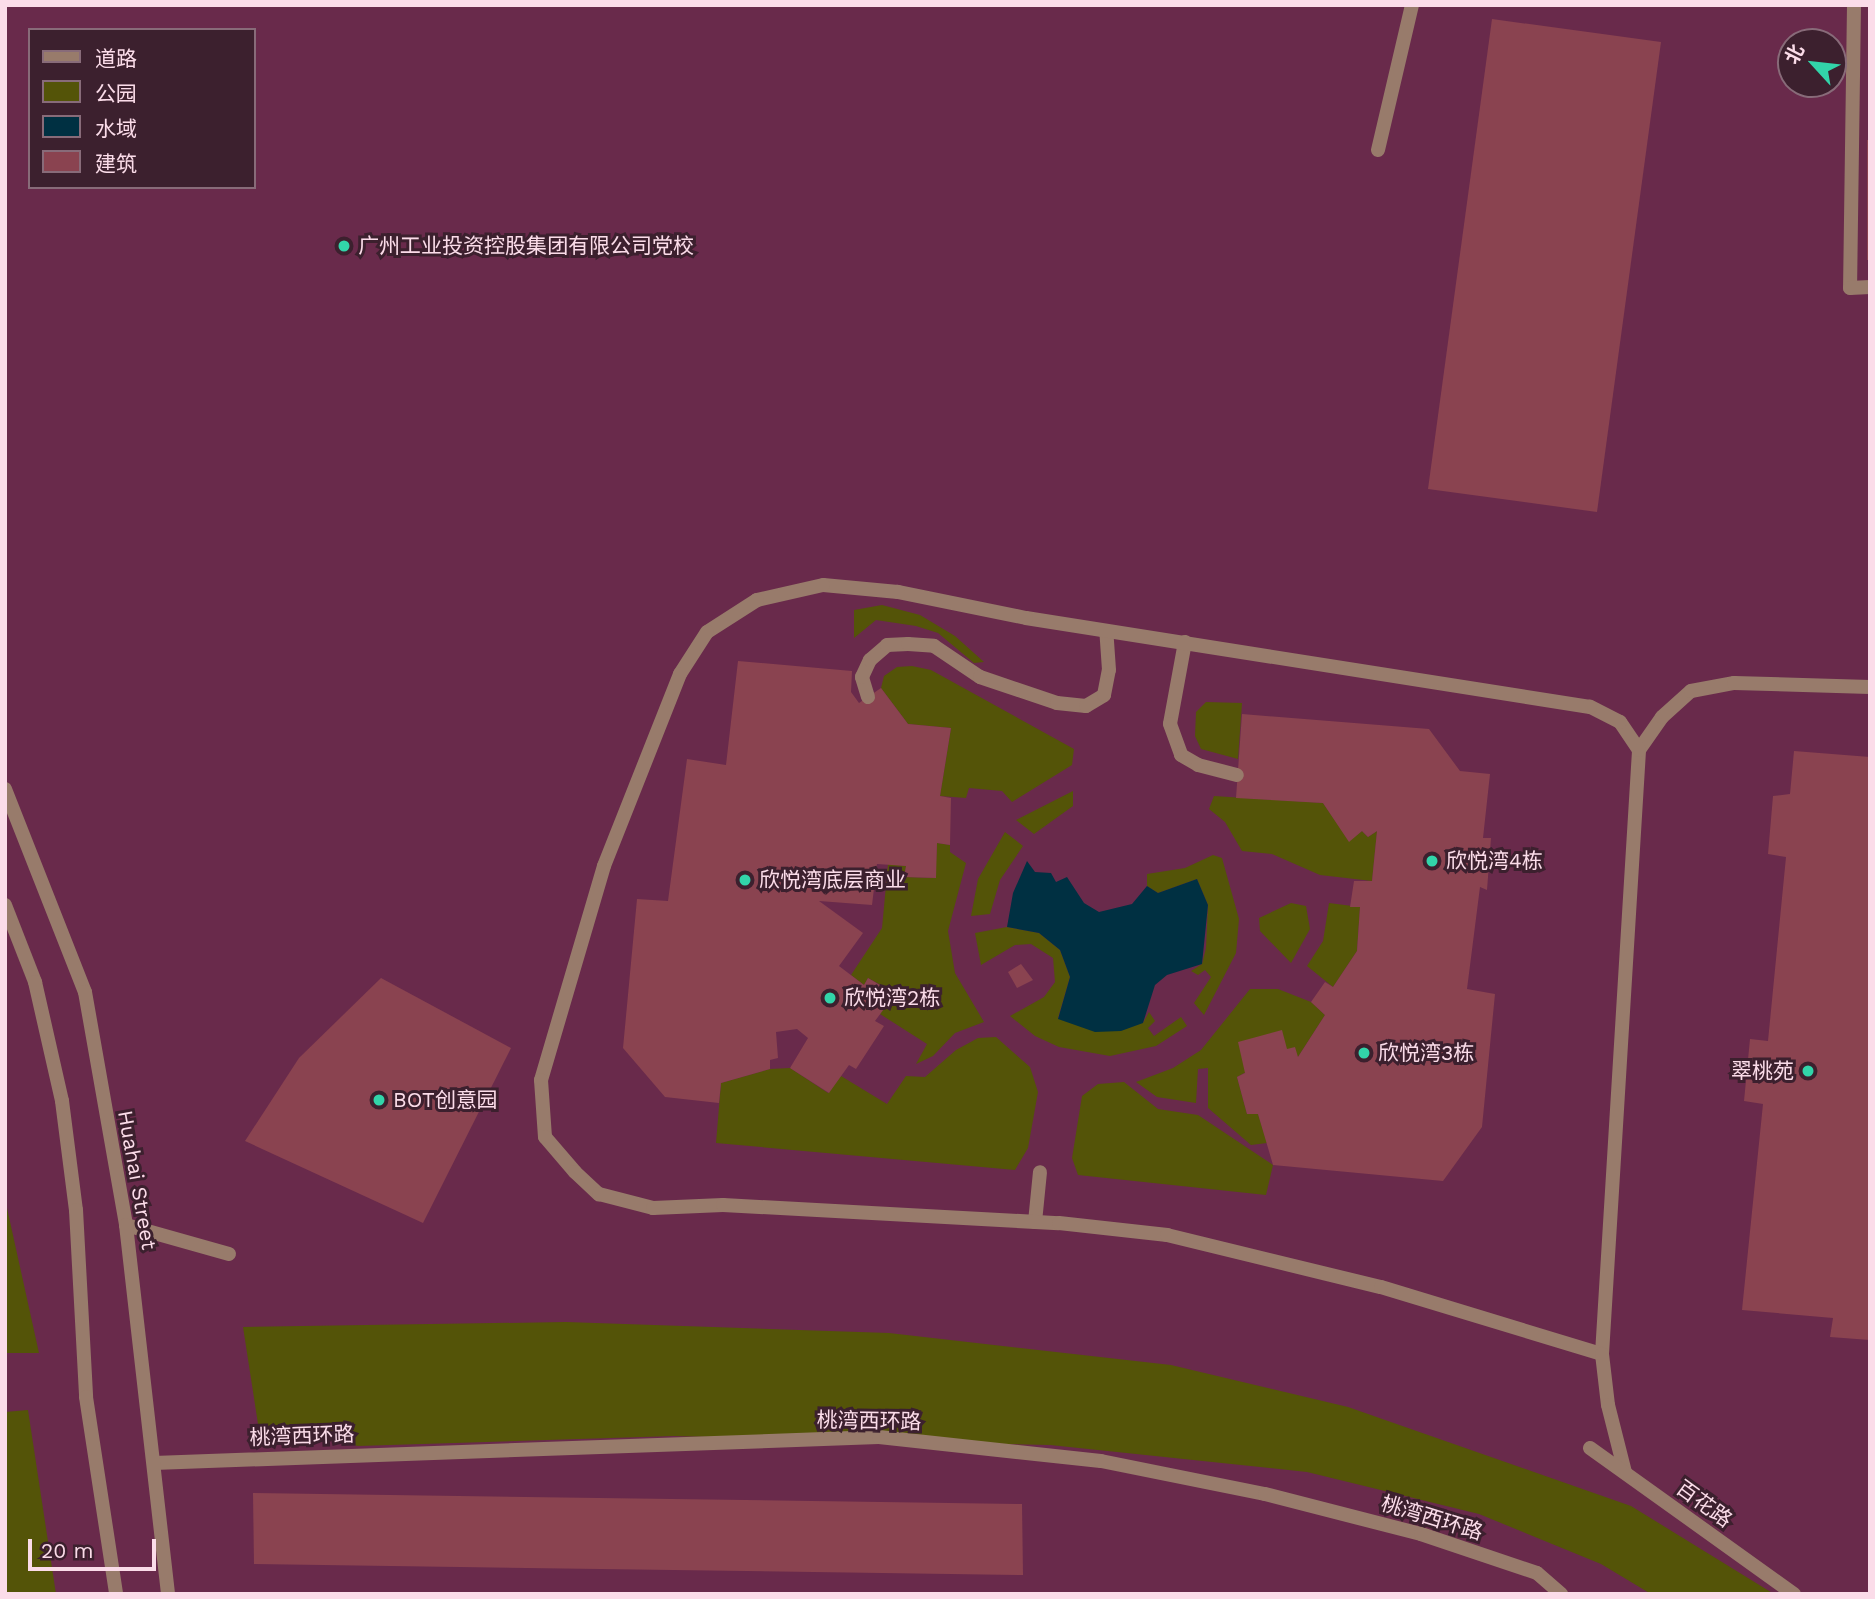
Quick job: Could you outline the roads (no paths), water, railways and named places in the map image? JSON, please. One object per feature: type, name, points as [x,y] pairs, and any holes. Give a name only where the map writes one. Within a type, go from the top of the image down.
[{"type":"street","points":[[1378,150],[1412,5]]},
{"type":"street","points":[[1854,5],[1850,288],[1870,287]]},
{"type":"street","points":[[1602,1354],[1381,1287],[1167,1235],[1035,1222],[723,1205],[653,1208],[619,1200],[599,1194],[545,1137],[541,1080],[604,866],[680,674],[707,632],[757,600],[823,585],[898,592],[1105,631],[1590,707],[1620,722],[1639,750]]},
{"type":"street","points":[[868,697],[862,677],[870,660],[887,645],[934,646],[980,677],[1057,703],[1086,706],[1104,695],[1109,670],[1105,631]]},
{"type":"street","points":[[1185,642],[1170,724],[1181,755],[1198,765],[1237,775]]},
{"type":"street","points":[[1625,1472],[1608,1405],[1602,1354],[1639,750],[1662,717],[1691,691],[1734,683],[1870,687]]},
{"type":"street","name":"Huahai Street","points":[[5,789],[85,992],[126,1225],[169,1594]]},
{"type":"street","points":[[5,905],[35,982],[62,1101],[76,1210],[85,1386],[116,1594]]},
{"type":"street","points":[[1035,1222],[1040,1172]]},
{"type":"street","points":[[126,1225],[229,1254]]},
{"type":"street","name":"桃湾西环路","points":[[154,1463],[878,1437],[1101,1461],[1265,1494],[1421,1534],[1537,1573],[1561,1594]]},
{"type":"street","name":"百花路","points":[[1590,1448],[1794,1594]]},
{"type":"water","points":[[1027,861],[1035,872],[1051,873],[1056,882],[1067,877],[1084,903],[1099,912],[1132,904],[1147,886],[1158,893],[1197,879],[1208,905],[1202,964],[1167,975],[1155,985],[1143,1023],[1121,1031],[1095,1032],[1058,1019],[1070,977],[1060,950],[1039,933],[1007,927],[1013,893]]},
{"type":"place","name":"广州工业投资控股集团有限公司党校","points":[[344,246]]},
{"type":"place","name":"欣悦湾4栋","points":[[1432,861]]},
{"type":"place","name":"欣悦湾底层商业","points":[[745,880]]},
{"type":"place","name":"欣悦湾2栋","points":[[830,998]]},
{"type":"place","name":"欣悦湾3栋","points":[[1364,1053]]},
{"type":"place","name":"翠桃苑","points":[[1808,1071]]},
{"type":"place","name":"BOT创意园","points":[[379,1100]]}]
